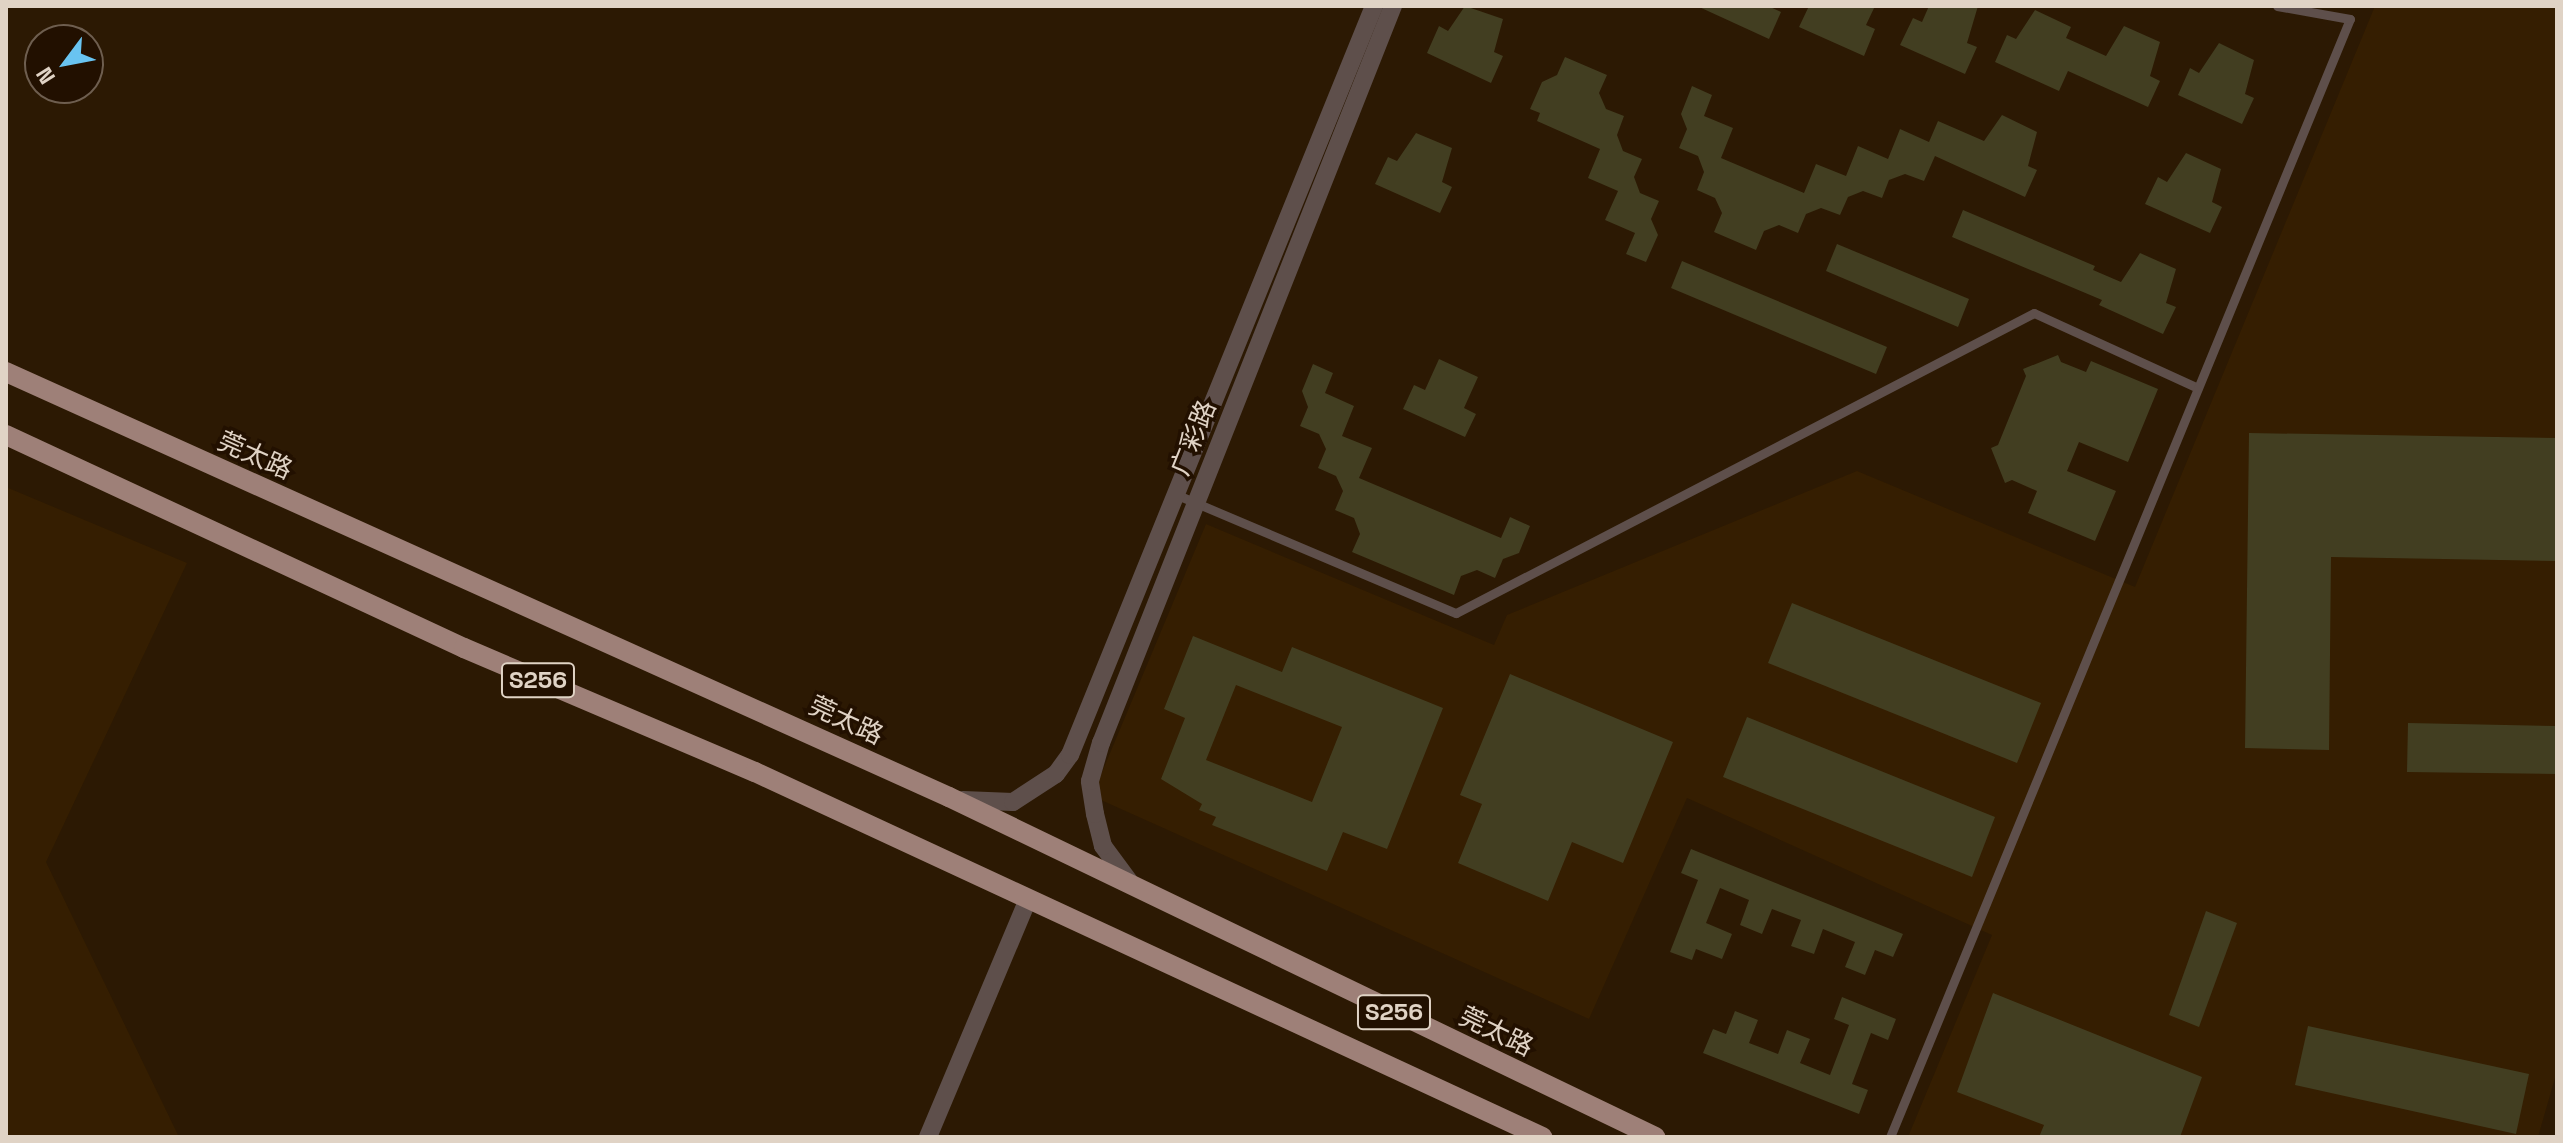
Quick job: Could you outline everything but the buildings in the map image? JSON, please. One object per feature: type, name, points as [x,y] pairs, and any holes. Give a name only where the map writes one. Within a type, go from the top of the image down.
[{"type":"main road","name":"莞太路","points":[[6,372],[949,797],[1655,1137]]},
{"type":"main road","name":"S256","points":[[6,435],[464,648],[755,772],[1027,901],[1542,1137]]},
{"type":"street","name":"广彩路","points":[[949,797],[1013,802],[1056,774],[1070,755],[1374,6]]},
{"type":"street","name":"广彩路","points":[[1134,886],[1103,846],[1090,781],[1196,503],[1393,6]]},
{"type":"street","points":[[928,1137],[1027,901]]},
{"type":"lane","points":[[1890,1137],[2350,19],[2277,6]]},
{"type":"lane","points":[[1175,494],[1456,613],[2034,313],[2198,388]]},
{"type":"shaded area","points":[[2375,6],[2557,6],[2557,1071],[2538,1137],[1908,1137],[1992,935],[1687,798],[1589,1019],[1092,796],[1206,524],[1494,645],[1507,615],[1857,471],[2135,587]]},
{"type":"shaded area","points":[[6,487],[187,563],[46,862],[179,1137],[6,1137]]}]
